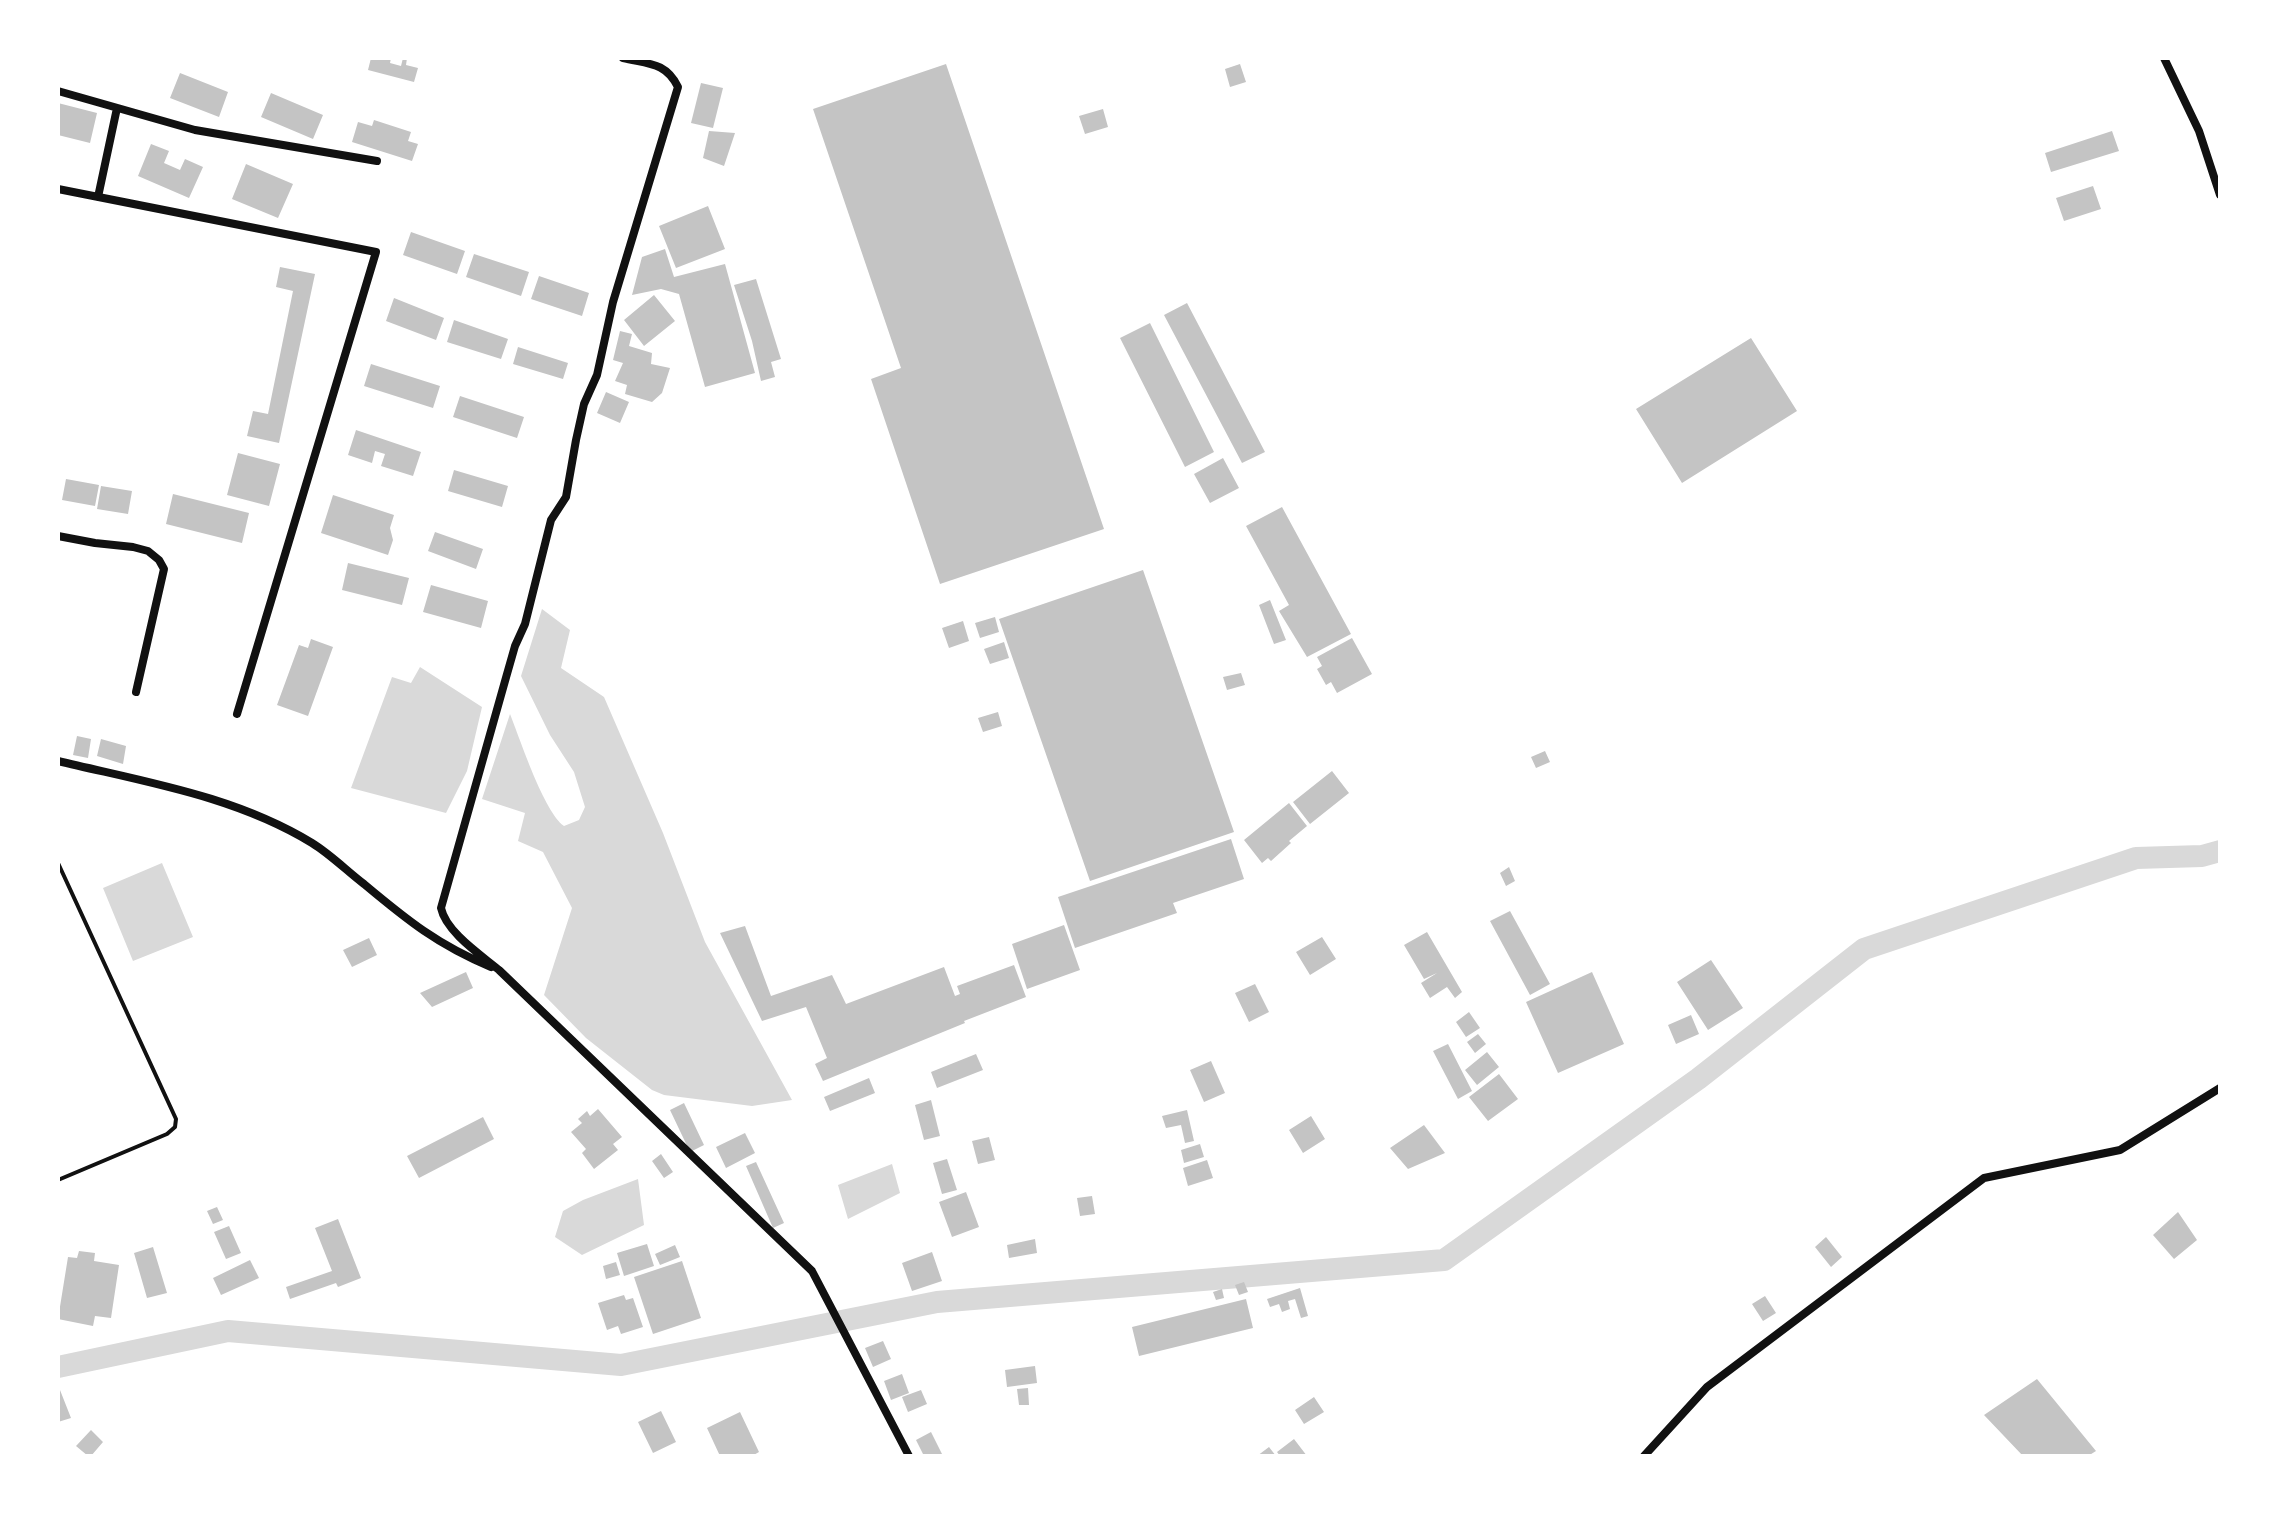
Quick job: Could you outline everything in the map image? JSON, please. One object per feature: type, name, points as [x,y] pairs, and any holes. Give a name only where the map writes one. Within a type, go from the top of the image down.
[{"type":"street","points":[[623,58],[658,66],[672,74],[678,87],[613,302],[597,375],[584,404],[566,497],[551,520],[525,624],[507,674],[441,908],[452,929],[499,970],[812,1271],[909,1456]]},
{"type":"street","points":[[2164,58],[2199,131],[2220,195]]},
{"type":"street","points":[[58,91],[195,130],[377,161]]},
{"type":"street","points":[[98,197],[117,108]]},
{"type":"street","points":[[58,189],[376,252],[237,714]]},
{"type":"street","points":[[58,536],[148,551],[164,569],[136,692]]},
{"type":"street","points":[[58,761],[202,795],[272,820],[315,845],[431,937],[462,955],[499,970]]},
{"type":"street","points":[[1644,1456],[1707,1387],[1984,1178],[2120,1150],[2220,1088]]},
{"type":"path","points":[[58,863],[176,1119],[175,1127],[167,1134],[58,1180]]},
{"type":"shaded area","points":[[542,609],[570,630],[561,668],[604,697],[663,833],[705,942],[792,1100],[752,1106],[664,1095],[652,1090],[586,1038],[544,995],[572,908],[543,852],[518,841],[525,813],[482,799],[510,714],[533,774],[556,818],[564,826],[579,820],[585,807],[574,772],[550,735],[521,676]]},
{"type":"shaded area","points":[[420,667],[482,707],[467,771],[446,813],[351,788],[392,677],[411,683]]},
{"type":"shaded area","points":[[162,863],[193,937],[133,961],[103,888]]},
{"type":"shaded area","points":[[892,1164],[900,1193],[848,1219],[838,1185]]},
{"type":"shaded area","points":[[638,1179],[644,1225],[582,1255],[555,1237],[563,1211]]},
{"type":"building","points":[[371,58],[391,58],[390,63],[401,66],[403,58],[407,58],[406,65],[418,68],[414,82],[368,70]]},
{"type":"building","points":[[946,64],[1104,529],[940,584],[871,379],[901,368],[813,109]]},
{"type":"building","points":[[1240,64],[1246,82],[1230,87],[1225,69]]},
{"type":"building","points":[[180,73],[228,92],[219,117],[170,98]]},
{"type":"building","points":[[701,83],[723,88],[713,128],[691,123]]},
{"type":"building","points":[[271,93],[323,115],[313,139],[261,117]]},
{"type":"building","points":[[58,103],[97,113],[90,143],[58,135]]},
{"type":"building","points":[[1103,109],[1108,127],[1085,134],[1079,116]]},
{"type":"building","points":[[374,120],[411,132],[408,141],[418,144],[412,161],[352,142],[358,122],[372,126]]},
{"type":"building","points":[[709,131],[735,133],[724,166],[703,158]]},
{"type":"building","points":[[2112,131],[2119,151],[2051,172],[2045,153]]},
{"type":"building","points":[[151,144],[169,151],[164,163],[180,170],[185,159],[203,167],[189,198],[138,176]]},
{"type":"building","points":[[246,164],[293,184],[278,218],[232,199]]},
{"type":"building","points":[[2093,186],[2101,209],[2064,221],[2056,198]]},
{"type":"building","points":[[708,206],[725,249],[676,268],[659,226]]},
{"type":"building","points":[[411,232],[465,251],[457,274],[403,255]]},
{"type":"building","points":[[665,249],[674,277],[725,264],[755,373],[705,387],[679,294],[661,289],[632,295],[642,257]]},
{"type":"building","points":[[474,254],[529,272],[521,296],[466,277]]},
{"type":"building","points":[[280,267],[315,274],[279,443],[247,436],[253,411],[268,414],[293,291],[276,287]]},
{"type":"building","points":[[539,276],[589,293],[582,316],[531,299]]},
{"type":"building","points":[[756,279],[781,359],[771,362],[775,377],[761,381],[734,285]]},
{"type":"building","points":[[654,295],[675,321],[644,346],[624,320]]},
{"type":"building","points":[[394,298],[444,318],[436,340],[386,321]]},
{"type":"building","points":[[1187,303],[1265,452],[1242,463],[1164,315]]},
{"type":"building","points":[[454,320],[508,339],[501,359],[447,342]]},
{"type":"building","points":[[1150,323],[1214,452],[1185,467],[1120,338]]},
{"type":"building","points":[[620,331],[632,334],[629,346],[652,353],[651,364],[670,368],[662,393],[652,402],[625,394],[627,385],[615,381],[623,363],[613,360]]},
{"type":"building","points":[[1751,338],[1797,411],[1682,483],[1636,409]]},
{"type":"building","points":[[518,347],[568,363],[563,379],[513,364]]},
{"type":"building","points":[[371,364],[440,386],[433,408],[364,386]]},
{"type":"building","points":[[606,392],[629,402],[620,423],[597,413]]},
{"type":"building","points":[[460,396],[524,417],[517,438],[453,417]]},
{"type":"building","points":[[356,430],[421,452],[413,476],[381,466],[385,454],[375,451],[372,463],[348,455]]},
{"type":"building","points":[[238,453],[280,464],[269,506],[227,495]]},
{"type":"building","points":[[1223,458],[1239,488],[1210,503],[1194,474]]},
{"type":"building","points":[[454,470],[508,486],[502,507],[448,491]]},
{"type":"building","points":[[66,479],[99,485],[95,506],[62,500]]},
{"type":"building","points":[[101,486],[132,491],[128,514],[97,509]]},
{"type":"building","points":[[173,494],[249,513],[242,543],[166,524]]},
{"type":"building","points":[[333,495],[394,515],[390,528],[393,540],[388,555],[321,533]]},
{"type":"building","points":[[1282,507],[1351,634],[1307,657],[1279,611],[1289,605],[1246,526]]},
{"type":"building","points":[[435,532],[483,549],[476,569],[428,551]]},
{"type":"building","points":[[348,563],[409,578],[402,605],[342,590]]},
{"type":"building","points":[[1143,570],[1234,832],[1090,881],[999,619]]},
{"type":"building","points":[[431,585],[488,601],[481,628],[423,612]]},
{"type":"building","points":[[1270,600],[1286,640],[1274,644],[1259,605]]},
{"type":"building","points":[[995,617],[999,632],[980,638],[975,623]]},
{"type":"building","points":[[963,621],[969,641],[949,648],[942,628]]},
{"type":"building","points":[[1352,638],[1372,674],[1337,693],[1331,682],[1326,685],[1317,669],[1322,666],[1317,657]]},
{"type":"building","points":[[311,639],[333,647],[308,716],[277,705],[299,645],[308,648]]},
{"type":"building","points":[[1004,642],[1009,658],[990,664],[984,649]]},
{"type":"building","points":[[1241,673],[1245,685],[1227,690],[1223,677]]},
{"type":"building","points":[[998,712],[1002,726],[983,732],[978,718]]},
{"type":"building","points":[[77,736],[91,739],[88,758],[73,755]]},
{"type":"building","points":[[101,739],[126,746],[123,764],[97,756]]},
{"type":"building","points":[[1545,751],[1550,762],[1536,768],[1531,757]]},
{"type":"building","points":[[1332,771],[1349,793],[1310,824],[1293,802]]},
{"type":"building","points":[[1289,803],[1307,826],[1271,861],[1268,858],[1262,863],[1244,840]]},
{"type":"building","points":[[1231,839],[1244,879],[1173,903],[1177,913],[1075,948],[1058,897]]},
{"type":"building","points":[[1509,867],[1515,881],[1506,886],[1500,873]]},
{"type":"building","points":[[1510,911],[1550,984],[1530,995],[1490,921]]},
{"type":"building","points":[[1064,925],[1080,970],[1027,989],[1012,944]]},
{"type":"building","points":[[745,926],[771,996],[832,975],[846,1004],[944,967],[955,996],[960,994],[957,986],[1014,965],[1026,997],[823,1081],[815,1064],[827,1058],[806,1007],[762,1021],[720,933]]},
{"type":"building","points":[[1427,932],[1462,992],[1455,998],[1447,987],[1430,998],[1421,983],[1437,973],[1424,979],[1404,945]]},
{"type":"building","points":[[1322,937],[1336,959],[1310,975],[1296,952]]},
{"type":"building","points":[[369,938],[377,955],[352,967],[343,950]]},
{"type":"building","points":[[1711,960],[1743,1008],[1708,1030],[1677,982]]},
{"type":"building","points":[[466,972],[473,988],[432,1007],[420,993]]},
{"type":"building","points":[[1592,972],[1624,1044],[1558,1073],[1526,1002]]},
{"type":"building","points":[[1255,984],[1269,1012],[1249,1022],[1235,993]]},
{"type":"building","points":[[1469,1012],[1480,1028],[1466,1037],[1456,1022]]},
{"type":"building","points":[[1691,1015],[1699,1034],[1676,1044],[1668,1025]]},
{"type":"building","points":[[1478,1034],[1486,1044],[1475,1053],[1467,1042]]},
{"type":"building","points":[[1448,1044],[1472,1091],[1458,1099],[1433,1051]]},
{"type":"building","points":[[1487,1052],[1499,1067],[1477,1085],[1465,1070]]},
{"type":"building","points":[[976,1054],[983,1070],[937,1088],[931,1072]]},
{"type":"building","points":[[1211,1061],[1225,1093],[1204,1102],[1190,1070]]},
{"type":"building","points":[[1499,1074],[1518,1099],[1488,1121],[1469,1097]]},
{"type":"building","points":[[869,1078],[875,1093],[830,1111],[824,1097]]},
{"type":"building","points":[[931,1100],[940,1136],[924,1140],[915,1105]]},
{"type":"building","points":[[684,1103],[704,1145],[690,1152],[670,1110]]},
{"type":"building","points":[[598,1109],[622,1137],[613,1144],[618,1150],[594,1169],[582,1153],[586,1149],[571,1132],[582,1123],[578,1119],[587,1111],[590,1116]]},
{"type":"building","points":[[1187,1110],[1194,1141],[1185,1143],[1181,1125],[1166,1128],[1162,1116]]},
{"type":"building","points":[[1311,1116],[1325,1139],[1303,1153],[1289,1130]]},
{"type":"building","points":[[483,1117],[494,1139],[419,1178],[407,1156]]},
{"type":"building","points":[[1424,1125],[1445,1153],[1408,1169],[1390,1148]]},
{"type":"building","points":[[745,1133],[755,1153],[726,1168],[716,1147]]},
{"type":"building","points":[[989,1137],[995,1160],[978,1164],[972,1141]]},
{"type":"building","points":[[1200,1144],[1204,1157],[1184,1163],[1181,1150]]},
{"type":"building","points":[[661,1154],[673,1172],[664,1178],[652,1161]]},
{"type":"building","points":[[947,1159],[957,1190],[942,1194],[933,1163]]},
{"type":"building","points":[[1207,1160],[1213,1178],[1188,1186],[1183,1168]]},
{"type":"building","points":[[756,1162],[784,1223],[773,1228],[746,1166]]},
{"type":"building","points":[[966,1192],[979,1227],[952,1237],[939,1202]]},
{"type":"building","points":[[1092,1196],[1095,1214],[1080,1216],[1077,1198]]},
{"type":"building","points":[[217,1207],[223,1220],[213,1224],[207,1211]]},
{"type":"building","points":[[2178,1212],[2197,1240],[2174,1259],[2153,1235]]},
{"type":"building","points":[[338,1219],[361,1278],[290,1299],[286,1287],[332,1271],[315,1228]]},
{"type":"building","points":[[229,1226],[241,1253],[226,1259],[214,1232]]},
{"type":"building","points":[[1826,1237],[1842,1257],[1831,1267],[1815,1247]]},
{"type":"building","points":[[1035,1239],[1037,1253],[1009,1258],[1007,1245]]},
{"type":"building","points":[[647,1244],[654,1266],[624,1276],[617,1253]]},
{"type":"building","points":[[675,1245],[680,1257],[660,1265],[655,1254]]},
{"type":"building","points":[[153,1247],[167,1293],[147,1298],[134,1253]]},
{"type":"building","points":[[79,1251],[95,1253],[94,1261],[119,1265],[111,1318],[95,1316],[93,1326],[58,1319],[68,1257],[77,1258]]},
{"type":"building","points":[[932,1252],[942,1281],[912,1291],[902,1263]]},
{"type":"building","points":[[250,1260],[259,1278],[221,1295],[213,1278]]},
{"type":"building","points":[[682,1261],[701,1318],[653,1334],[634,1277]]},
{"type":"building","points":[[616,1262],[620,1275],[606,1279],[603,1266]]},
{"type":"building","points":[[1244,1282],[1248,1292],[1239,1295],[1235,1285]]},
{"type":"building","points":[[1300,1288],[1308,1316],[1301,1318],[1295,1299],[1288,1301],[1290,1309],[1282,1312],[1279,1304],[1270,1307],[1267,1299]]},
{"type":"building","points":[[1222,1289],[1224,1298],[1216,1300],[1213,1292]]},
{"type":"building","points":[[624,1295],[626,1300],[633,1298],[643,1327],[621,1334],[618,1326],[607,1330],[598,1303]]},
{"type":"building","points":[[1765,1296],[1776,1313],[1763,1321],[1752,1304]]},
{"type":"building","points":[[1246,1299],[1253,1328],[1139,1356],[1132,1327]]},
{"type":"building","points":[[883,1341],[891,1359],[873,1367],[865,1348]]},
{"type":"building","points":[[1035,1366],[1037,1383],[1007,1387],[1005,1370]]},
{"type":"building","points":[[902,1374],[909,1393],[891,1400],[884,1381]]},
{"type":"building","points":[[2037,1379],[2096,1451],[2088,1456],[2023,1456],[1984,1415]]},
{"type":"building","points":[[1028,1388],[1029,1405],[1019,1405],[1017,1389]]},
{"type":"building","points":[[921,1390],[927,1404],[908,1412],[902,1397]]},
{"type":"building","points":[[58,1391],[71,1418],[58,1422]]},
{"type":"building","points":[[1314,1397],[1324,1412],[1304,1424],[1295,1410]]},
{"type":"building","points":[[661,1411],[676,1442],[653,1453],[638,1422]]},
{"type":"building","points":[[740,1412],[759,1452],[752,1456],[720,1456],[707,1428]]},
{"type":"building","points":[[91,1430],[103,1442],[88,1456],[76,1446]]},
{"type":"building","points":[[931,1432],[943,1456],[924,1456],[916,1440]]},
{"type":"building","points":[[1294,1439],[1307,1456],[1280,1456],[1277,1452]]},
{"type":"building","points":[[1269,1447],[1276,1456],[1257,1456]]},
{"type":"waterway","points":[[58,1367],[228,1331],[621,1365],[937,1302],[1444,1260],[1698,1079],[1864,949],[2136,858],[2202,856],[2220,851]]}]
